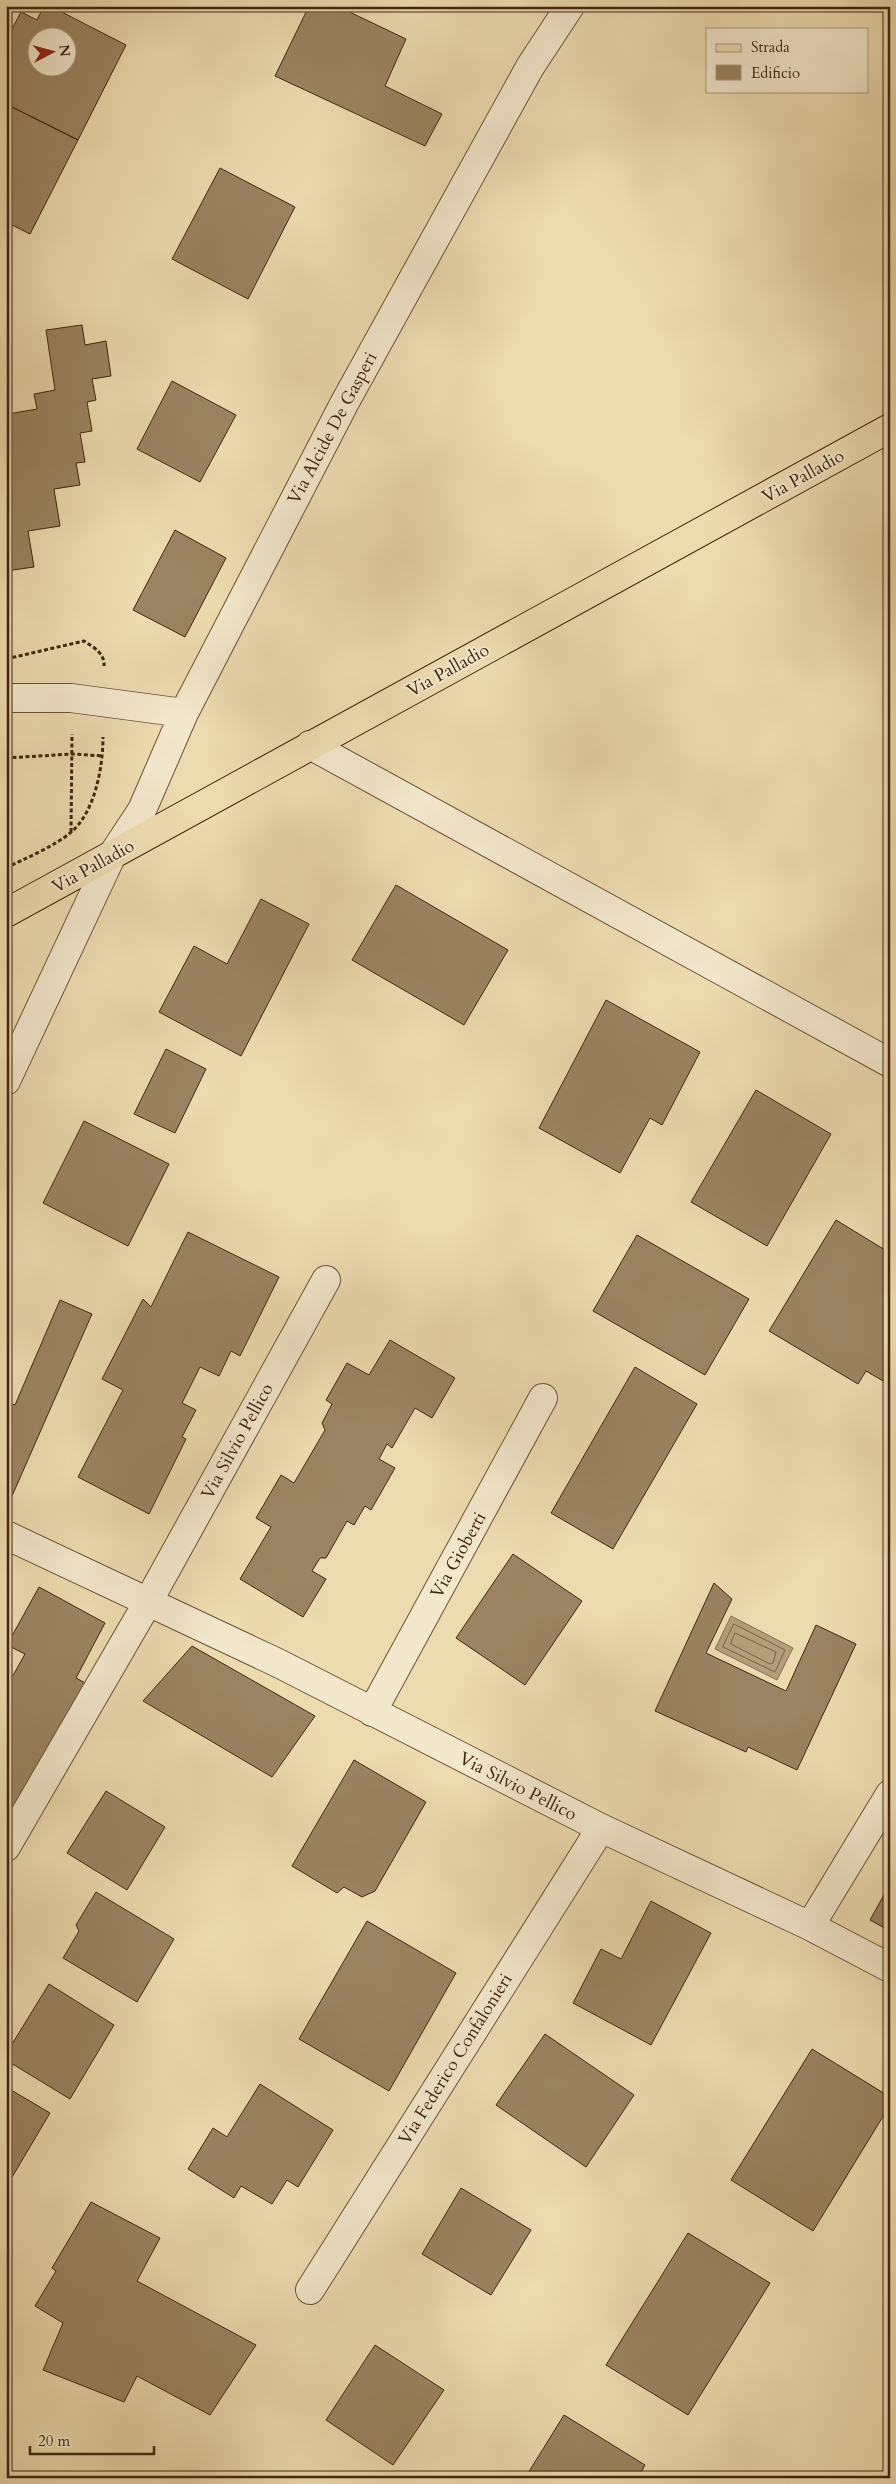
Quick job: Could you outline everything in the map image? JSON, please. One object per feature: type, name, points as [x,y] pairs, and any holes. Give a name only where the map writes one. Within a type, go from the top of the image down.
[{"type":"main road","name":"Via Palladio","points":[[6,913],[111,858],[310,745],[890,428]]},
{"type":"street","name":"Via Alcide De Gasperi","points":[[6,1081],[111,858],[142,810],[184,713],[370,354],[530,68],[570,6]]},
{"type":"street","points":[[6,698],[71,698],[184,713]]},
{"type":"street","points":[[310,745],[890,1062]]},
{"type":"street","name":"Via Silvio Pellico","points":[[148,1602],[326,1280]]},
{"type":"street","name":"Via Gioberti","points":[[372,1712],[543,1398]]},
{"type":"street","name":"Via Silvio Pellico","points":[[6,1535],[278,1663],[600,1828],[810,1926],[890,1968]]},
{"type":"street","points":[[6,1847],[148,1602]]},
{"type":"street","points":[[810,1926],[890,1794]]},
{"type":"street","name":"Via Federico Confalonieri","points":[[310,2290],[600,1828]]},
{"type":"path","points":[[6,659],[84,641],[99,650],[105,662],[103,756],[87,811],[71,833],[6,868]]},
{"type":"path","points":[[6,758],[72,754],[103,756]]},
{"type":"path","points":[[71,833],[72,754]]},
{"type":"water","points":[[731,1616],[793,1648],[777,1680],[715,1649]]},
{"type":"building","points":[[44,6],[50,6],[126,45],[78,140],[6,104],[6,40],[21,12],[37,20]]},
{"type":"building","points":[[309,6],[337,6],[406,39],[385,86],[442,114],[425,146],[275,76]]},
{"type":"building","points":[[6,104],[78,140],[30,234],[6,222]]},
{"type":"building","points":[[220,168],[295,207],[248,299],[172,259]]},
{"type":"building","points":[[82,325],[85,345],[106,341],[111,376],[92,379],[96,400],[87,402],[92,431],[80,433],[85,462],[76,463],[80,485],[54,489],[60,526],[28,531],[34,567],[6,571],[6,441],[12,440],[8,414],[37,409],[34,394],[55,390],[46,330]]},
{"type":"building","points":[[172,381],[236,415],[200,482],[137,449]]},
{"type":"building","points":[[175,530],[226,558],[185,637],[133,610]]},
{"type":"building","points":[[396,885],[508,950],[464,1025],[352,960]]},
{"type":"building","points":[[261,899],[309,924],[241,1056],[159,1012],[194,946],[227,964]]},
{"type":"building","points":[[606,1000],[700,1052],[662,1125],[650,1118],[620,1173],[539,1128]]},
{"type":"building","points":[[166,1049],[206,1069],[175,1133],[134,1114]]},
{"type":"building","points":[[756,1090],[831,1134],[767,1246],[691,1202]]},
{"type":"building","points":[[84,1121],[169,1164],[128,1246],[43,1203]]},
{"type":"building","points":[[836,1220],[890,1253],[890,1385],[866,1371],[858,1384],[769,1331]]},
{"type":"building","points":[[188,1232],[279,1277],[240,1356],[231,1351],[219,1376],[200,1367],[182,1403],[196,1410],[182,1437],[186,1439],[149,1514],[78,1477],[123,1390],[102,1379],[143,1299],[151,1307]]},
{"type":"building","points":[[637,1235],[749,1299],[705,1375],[593,1311]]},
{"type":"building","points":[[60,1300],[92,1314],[12,1496],[6,1494],[6,1402],[15,1405]]},
{"type":"building","points":[[390,1340],[455,1378],[432,1418],[415,1408],[392,1448],[387,1444],[379,1459],[395,1468],[371,1510],[365,1506],[354,1525],[347,1521],[326,1558],[320,1558],[312,1571],[326,1579],[303,1617],[240,1579],[271,1527],[256,1518],[281,1475],[294,1483],[325,1430],[322,1423],[332,1404],[326,1400],[347,1363],[369,1375]]},
{"type":"building","points":[[635,1367],[697,1404],[613,1549],[551,1513]]},
{"type":"building","points":[[513,1554],[582,1601],[525,1685],[456,1638]]},
{"type":"building","points":[[714,1583],[732,1599],[706,1653],[786,1691],[816,1625],[856,1644],[797,1770],[748,1747],[746,1752],[655,1711]]},
{"type":"building","points":[[39,1587],[105,1623],[76,1678],[91,1686],[6,1836],[6,1688],[25,1654],[7,1645]]},
{"type":"building","points":[[192,1646],[315,1716],[272,1777],[143,1701]]},
{"type":"building","points":[[354,1760],[426,1802],[375,1891],[362,1897],[344,1887],[337,1893],[292,1866]]},
{"type":"building","points":[[106,1791],[165,1827],[127,1890],[67,1853]]},
{"type":"building","points":[[890,1884],[890,1931],[870,1920]]},
{"type":"building","points":[[96,1892],[174,1939],[137,2002],[63,1958],[79,1931],[76,1925]]},
{"type":"building","points":[[651,1901],[711,1933],[651,2045],[573,2003],[601,1949],[621,1959]]},
{"type":"building","points":[[367,1921],[456,1973],[389,2091],[299,2039]]},
{"type":"building","points":[[49,1984],[114,2025],[70,2099],[6,2060],[6,2054]]},
{"type":"building","points":[[545,2034],[634,2095],[586,2167],[496,2105]]},
{"type":"building","points":[[812,2049],[890,2097],[890,2105],[813,2231],[731,2180]]},
{"type":"building","points":[[260,2084],[333,2130],[298,2187],[287,2180],[272,2204],[241,2186],[234,2198],[188,2169],[213,2128],[227,2137]]},
{"type":"building","points":[[6,2087],[50,2113],[8,2184],[6,2183]]},
{"type":"building","points":[[461,2188],[531,2230],[491,2295],[422,2254]]},
{"type":"building","points":[[91,2202],[160,2238],[137,2281],[256,2345],[210,2415],[137,2376],[124,2402],[43,2370],[63,2323],[35,2306],[56,2271],[52,2268]]},
{"type":"building","points":[[688,2233],[770,2283],[688,2415],[606,2365]]},
{"type":"building","points":[[375,2345],[444,2390],[393,2465],[326,2420]]},
{"type":"building","points":[[564,2415],[645,2465],[638,2478],[525,2478]]}]
